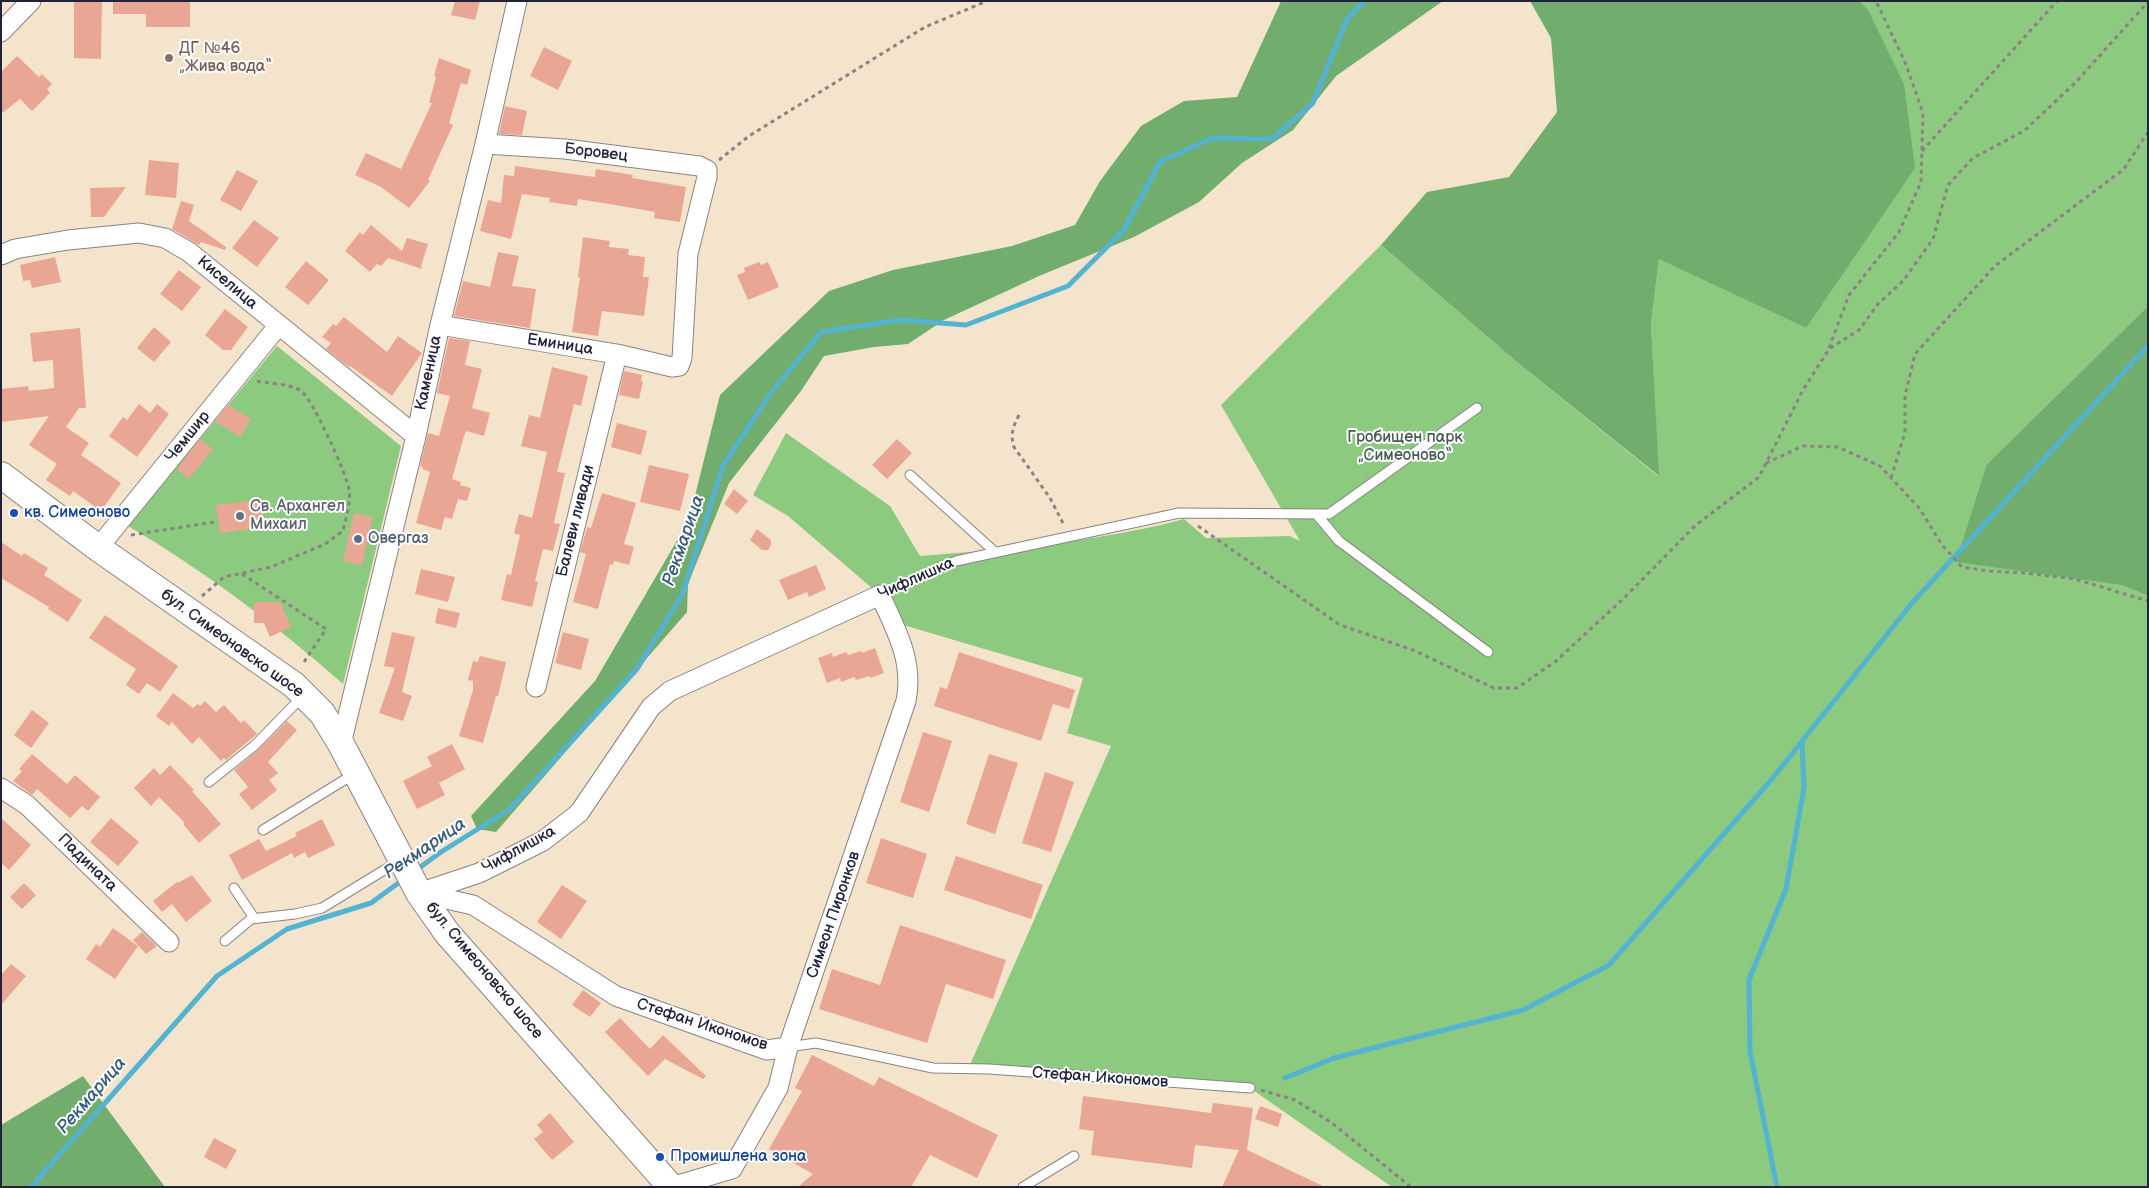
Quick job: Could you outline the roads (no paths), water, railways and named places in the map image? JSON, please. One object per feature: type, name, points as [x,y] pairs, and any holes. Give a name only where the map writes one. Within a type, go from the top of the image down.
[{"type":"street","points":[[1,32],[31,1]]},
{"type":"street","name":"Каменица","points":[[341,744],[416,436],[440,325],[485,144],[517,1]]},
{"type":"street","name":"Боровец","points":[[485,144],[565,149],[699,166],[707,170],[707,177],[688,254],[682,358],[679,366]]},
{"type":"street","name":"Киселица","points":[[1,255],[15,249],[68,240],[139,233],[165,238],[189,252],[416,436]]},
{"type":"street","name":"Еминица","points":[[440,325],[617,354],[672,367],[679,366]]},
{"type":"street","name":"Чемшир","points":[[98,548],[278,326]]},
{"type":"street","name":"Балеви ливади","points":[[536,687],[617,354]]},
{"type":"street","name":"бул. Симеоновско шосе","points":[[1,475],[98,548],[297,689],[322,713],[341,744],[410,875],[447,933],[671,1187]]},
{"type":"street","name":"Чифлишка","points":[[410,875],[479,873],[543,841],[579,813],[651,708],[670,691],[880,595]]},
{"type":"street","name":"Симеон Пиронков","points":[[671,1187],[732,1169],[778,1088],[788,1047],[903,710],[910,683],[906,656],[880,595]]},
{"type":"street","name":"Падината","points":[[1,788],[27,805],[169,942]]},
{"type":"street","name":"Стефан Икономов","points":[[410,875],[473,905],[616,996],[766,1050],[788,1047]]},
{"type":"lane","name":"Чифлишка","points":[[880,595],[956,560],[1179,513],[1329,514],[1477,408]]},
{"type":"lane","points":[[910,475],[995,552]]},
{"type":"lane","points":[[1317,515],[1339,541],[1488,652]]},
{"type":"lane","points":[[209,782],[254,746],[297,689]]},
{"type":"lane","points":[[263,830],[356,773]]},
{"type":"lane","points":[[225,940],[254,918],[295,914],[322,908],[410,875]]},
{"type":"lane","points":[[234,888],[254,918]]},
{"type":"lane","name":"Стефан Икономов","points":[[788,1047],[816,1043],[933,1068],[989,1069],[1250,1088]]},
{"type":"lane","points":[[1023,1187],[1074,1156]]},
{"type":"waterway","name":"Рекмарица","points":[[415,871],[441,852],[510,809],[637,669],[683,593],[723,466],[770,394],[821,332],[901,320],[966,325],[1068,286],[1124,230],[1160,162],[1212,138],[1272,139],[1313,103],[1347,19],[1365,1]]},
{"type":"waterway","points":[[1285,1078],[1334,1058],[1523,1010],[1609,965],[1772,779],[1912,603],[2148,346]]},
{"type":"waterway","points":[[1777,1187],[1750,1051],[1749,980],[1786,889],[1804,788],[1802,741]]},
{"type":"waterway","name":"Рекмарица","points":[[31,1187],[217,976],[287,929],[371,903],[404,879]]},
{"type":"place","name":"ДГ №46 „Жива вода“","points":[[169,58]]},
{"type":"place","name":"кв. Симеоново","points":[[14,513]]},
{"type":"place","name":"Св. Архангел Михаил","points":[[240,516]]},
{"type":"place","name":"Овергаз","points":[[358,539]]},
{"type":"place","name":"Промишлена зона","points":[[660,1157]]},
{"type":"park label","name":"Гробищен парк „Симеоново“","points":[[1405,447]]}]
